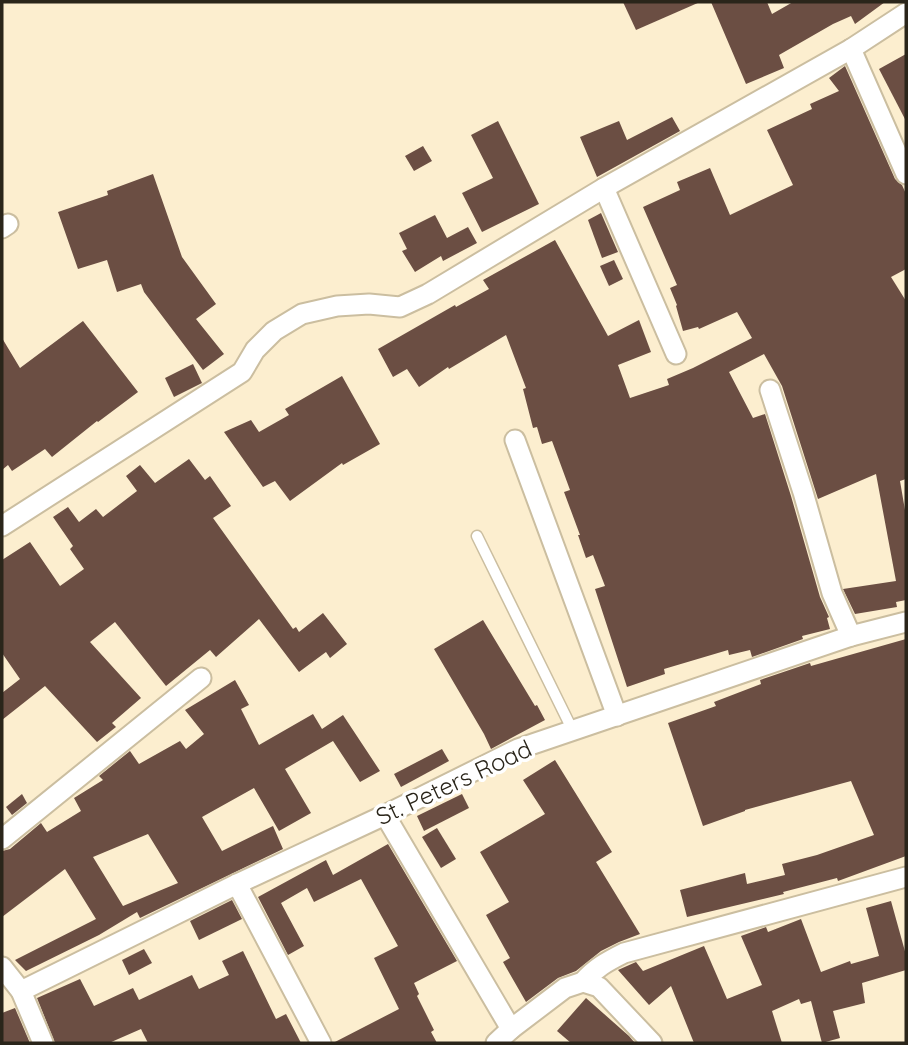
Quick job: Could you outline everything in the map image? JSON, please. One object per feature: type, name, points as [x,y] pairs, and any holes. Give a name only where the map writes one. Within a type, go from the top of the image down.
[{"type":"street","points":[[2,526],[242,372],[255,350],[274,331],[302,314],[359,304],[400,307],[428,294],[604,188],[851,49],[906,12]]},
{"type":"street","points":[[851,49],[906,174]]},
{"type":"street","points":[[604,188],[676,354]]},
{"type":"street","points":[[770,390],[832,593],[851,636]]},
{"type":"street","points":[[515,440],[617,716]]},
{"type":"street","name":"St. Peters Road","points":[[21,991],[518,749],[851,636],[906,622]]},
{"type":"street","points":[[2,839],[201,678]]},
{"type":"street","points":[[385,815],[511,1029]]},
{"type":"street","points":[[496,1043],[565,988],[583,982],[607,961],[624,953],[906,877]]},
{"type":"street","points":[[237,884],[321,1043]]},
{"type":"street","points":[[2,967],[21,991],[43,1043]]},
{"type":"street","points":[[583,982],[599,987],[652,1043]]},
{"type":"lane","points":[[477,536],[573,731]]},
{"type":"building","points":[[623,2],[700,2],[636,30]]},
{"type":"building","points":[[711,2],[767,2],[772,14],[793,2],[885,2],[855,24],[851,16],[779,55],[784,68],[746,84]]},
{"type":"building","points":[[906,54],[906,121],[879,69]]},
{"type":"building","points":[[845,66],[895,179],[906,194],[906,269],[891,277],[906,301],[906,479],[900,481],[906,516],[906,600],[896,602],[897,607],[855,614],[843,589],[896,581],[876,474],[818,499],[782,386],[764,354],[729,372],[753,418],[765,414],[820,597],[829,617],[830,629],[802,636],[803,639],[752,657],[750,650],[729,655],[728,650],[664,669],[665,674],[627,687],[595,589],[605,586],[593,555],[586,558],[564,492],[570,490],[552,441],[542,444],[537,427],[533,428],[523,389],[526,388],[506,335],[449,369],[448,367],[419,387],[407,369],[393,377],[378,349],[489,289],[483,280],[555,240],[608,336],[639,320],[651,352],[618,365],[630,398],[669,385],[667,379],[752,338],[737,312],[699,329],[698,327],[683,331],[670,288],[677,285],[643,207],[680,190],[677,182],[710,168],[730,215],[793,185],[767,130],[812,109],[810,104],[839,91],[829,78]]},
{"type":"building","points":[[672,117],[680,131],[597,177],[580,137],[619,121],[627,140]]},
{"type":"building","points":[[498,121],[539,204],[482,232],[462,193],[493,178],[471,135]]},
{"type":"building","points":[[423,146],[432,161],[414,171],[405,156]]},
{"type":"building","points":[[153,174],[182,257],[216,304],[196,319],[224,354],[203,370],[144,292],[141,284],[117,292],[107,260],[78,269],[58,212],[108,195],[107,191]]},
{"type":"building","points":[[601,213],[618,252],[602,258],[588,220]]},
{"type":"building","points":[[435,215],[447,238],[468,227],[477,243],[443,261],[441,256],[415,272],[402,251],[407,249],[399,233]]},
{"type":"building","points":[[614,260],[623,279],[609,286],[600,266]]},
{"type":"building","points":[[83,321],[138,392],[52,457],[45,449],[12,471],[8,465],[2,470],[2,338],[20,368]]},
{"type":"building","points":[[193,364],[202,383],[174,397],[165,378]]},
{"type":"building","points":[[342,376],[380,444],[343,465],[342,463],[290,501],[275,481],[263,487],[224,432],[251,420],[259,432],[289,415],[285,409]]},
{"type":"building","points":[[189,459],[205,480],[210,476],[231,506],[213,518],[293,629],[296,627],[299,632],[323,613],[347,644],[330,658],[326,652],[299,672],[259,619],[216,657],[210,650],[166,686],[115,622],[90,642],[141,698],[112,723],[116,727],[97,742],[45,686],[2,720],[2,693],[20,679],[2,653],[2,560],[30,542],[60,586],[84,569],[70,549],[73,546],[53,517],[68,507],[79,522],[96,509],[103,517],[137,491],[126,476],[140,465],[155,483]]},
{"type":"building","points":[[483,620],[545,720],[491,749],[434,649]]},
{"type":"building","points":[[906,639],[906,856],[838,881],[837,878],[783,892],[784,894],[687,917],[680,890],[745,873],[747,884],[785,875],[782,864],[874,835],[851,781],[745,810],[703,826],[668,723],[716,706],[714,702],[761,684],[760,680],[810,663],[811,666]]},
{"type":"building","points":[[235,680],[249,705],[241,709],[259,745],[313,714],[322,729],[343,715],[380,771],[360,782],[333,741],[285,769],[311,813],[279,831],[254,788],[202,817],[222,851],[273,826],[283,849],[140,918],[137,912],[99,935],[26,971],[15,960],[96,919],[65,869],[2,917],[2,851],[10,849],[41,823],[47,832],[81,811],[74,798],[103,780],[99,776],[130,751],[139,764],[180,741],[186,749],[204,734],[185,710]],"holes":[[[148,834],[178,883],[123,906],[93,857]]]},
{"type":"building","points":[[442,749],[449,761],[401,787],[394,774]]},
{"type":"building","points":[[555,760],[612,852],[596,862],[640,934],[601,951],[576,971],[558,978],[526,1002],[503,962],[510,958],[486,915],[509,902],[480,852],[545,814],[523,780]]},
{"type":"building","points":[[22,794],[27,803],[12,815],[6,807]]},
{"type":"building","points":[[462,794],[469,808],[424,831],[417,816]]},
{"type":"building","points":[[437,828],[456,859],[441,868],[422,837]]},
{"type":"building","points":[[388,844],[457,961],[414,983],[437,1043],[333,1043],[399,1009],[374,958],[398,946],[361,879],[314,902],[307,888],[281,903],[304,946],[288,955],[258,897],[326,860],[333,875]]},
{"type":"building","points":[[232,900],[242,919],[199,940],[190,921]]},
{"type":"building","points":[[891,901],[906,955],[906,970],[862,983],[865,1003],[833,1011],[840,1038],[822,1043],[811,1001],[801,1004],[799,999],[772,1011],[782,1043],[694,1043],[671,986],[649,1005],[618,970],[636,962],[643,971],[704,946],[727,999],[762,985],[741,936],[766,927],[768,932],[801,919],[821,972],[850,961],[851,964],[879,956],[866,908]]},
{"type":"building","points":[[144,949],[152,963],[129,975],[122,960]]},
{"type":"building","points":[[243,951],[276,1019],[286,1014],[301,1043],[148,1043],[141,1029],[109,1043],[55,1043],[37,998],[80,979],[94,1006],[133,988],[139,1000],[192,975],[199,989],[229,975],[222,961]]},
{"type":"building","points":[[586,998],[635,1043],[571,1043],[557,1031]]},
{"type":"building","points":[[15,1008],[30,1043],[2,1043],[2,1013]]}]
